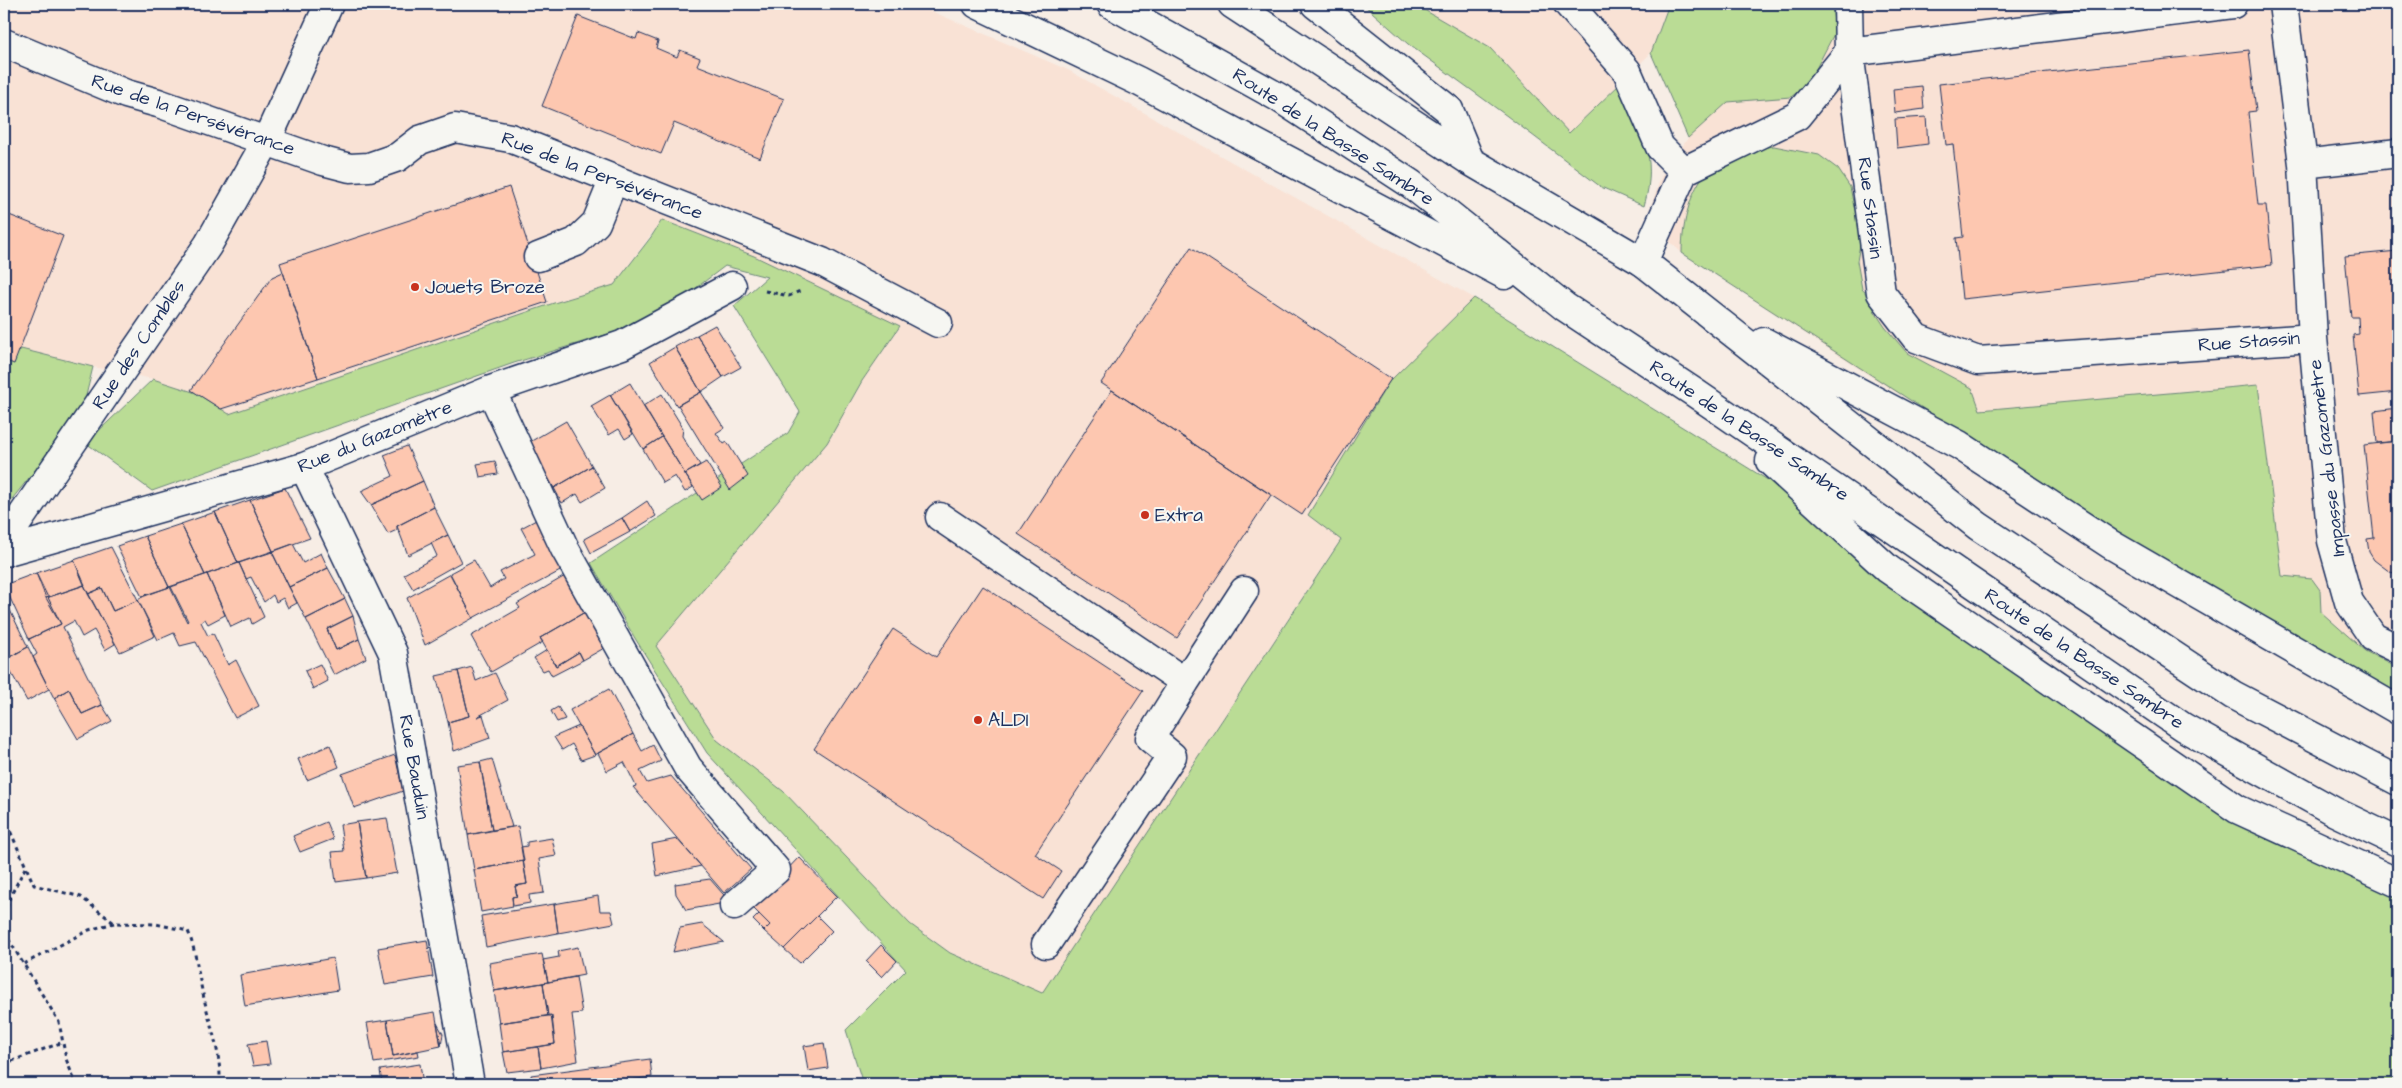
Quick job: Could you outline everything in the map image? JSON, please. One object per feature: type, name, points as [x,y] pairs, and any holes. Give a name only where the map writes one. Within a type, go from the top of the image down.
[{"type":"main road","name":"Rue des Combles","points":[[266,142],[315,4]]},
{"type":"main road","name":"Rue des Combles","points":[[4,542],[208,245],[266,142],[329,4]]},
{"type":"main road","points":[[977,4],[1138,81],[1565,307]]},
{"type":"main road","name":"Route de la Basse Sambre","points":[[1111,4],[1278,97],[1411,184],[1565,307],[1695,393],[2183,727],[2335,812],[2398,842]]},
{"type":"main road","points":[[1232,4],[1470,161],[1643,262],[1978,526],[2233,695],[2398,781]]},
{"type":"main road","points":[[1315,4],[1449,110],[1470,161]]},
{"type":"main road","points":[[1568,4],[1628,71],[1660,147],[1684,171]]},
{"type":"main road","name":"Rue Stassin","points":[[1848,4],[1849,52],[1881,292],[1916,338],[1978,361],[2313,338]]},
{"type":"main road","points":[[1643,262],[1684,171],[1797,116],[1849,52],[2233,4]]},
{"type":"main road","name":"Impasse du Gazomètre","points":[[2283,4],[2302,164],[2313,338],[2332,541],[2349,602],[2373,637],[2398,648]]},
{"type":"main road","name":"Rue de la Persévérance","points":[[4,43],[126,94],[158,103],[266,142],[350,168],[369,166],[398,157],[420,140],[456,128],[510,138],[822,262],[938,323]]},
{"type":"main road","points":[[2302,164],[2398,153]]},
{"type":"main road","points":[[538,257],[576,242],[596,223],[614,179]]},
{"type":"main road","name":"Rue du Gazomètre","points":[[4,552],[304,467],[490,390],[622,345],[732,286]]},
{"type":"main road","points":[[1699,308],[1959,445],[2110,544],[2398,710]]},
{"type":"main road","points":[[490,390],[565,549],[688,768],[776,870],[734,906]]},
{"type":"main road","points":[[1695,393],[1888,569],[2237,809],[2398,883]]},
{"type":"main road","name":"Rue Bauduin","points":[[304,467],[393,652],[470,1084]]},
{"type":"main road","points":[[940,517],[1185,682]]},
{"type":"main road","points":[[1046,944],[1172,756],[1150,738],[1244,591]]},
{"type":"path","points":[[732,286],[789,296],[813,285],[822,262]]},
{"type":"path","points":[[4,817],[34,885],[80,897],[114,923]]},
{"type":"path","points":[[4,915],[10,897],[26,866]]},
{"type":"path","points":[[24,964],[90,930],[114,923],[156,924],[188,931],[196,953],[202,994],[218,1047],[220,1084]]},
{"type":"path","points":[[4,932],[59,1022],[66,1059],[76,1084]]},
{"type":"path","points":[[4,1064],[63,1042]]},
{"type":"path","points":[[99,1084],[104,1084]]},
{"type":"shaded area","points":[[4,4],[915,4],[1068,70],[1474,298],[1452,319],[1341,539],[1042,994],[950,953],[910,924],[783,791],[717,740],[656,646],[827,443],[862,381],[900,327],[754,256],[662,220],[614,285],[554,303],[229,414],[196,393],[153,379],[93,367],[21,349],[12,362],[4,358]]},
{"type":"shaded area","points":[[1414,4],[2398,4],[2398,702],[1884,385],[1682,253],[1646,220],[1661,177],[1688,138],[1651,53],[1569,134],[1490,48]]},
{"type":"green space","points":[[1363,4],[1414,4],[1490,48],[1569,133],[1622,82],[1641,128],[1648,157],[1648,188],[1644,206],[1601,187],[1408,44]]},
{"type":"green space","points":[[1669,4],[1832,4],[1835,32],[1808,84],[1791,97],[1728,102],[1688,138],[1651,53]]},
{"type":"green space","points":[[1774,146],[1819,155],[1838,169],[1850,187],[1854,207],[1863,229],[1857,261],[1862,289],[1871,299],[1875,312],[1907,353],[1972,388],[1980,410],[2258,385],[2282,576],[2312,579],[2320,590],[2321,612],[2365,651],[2398,668],[2398,709],[2189,580],[1682,253],[1682,242],[1689,205],[1699,182],[1706,172],[1721,160],[1735,154]]},
{"type":"green space","points":[[662,220],[754,256],[900,326],[862,381],[827,443],[656,646],[717,740],[783,791],[910,924],[950,953],[1042,993],[1341,540],[1308,515],[1389,382],[1474,298],[1779,487],[2072,711],[2398,895],[2398,1084],[863,1084],[846,1030],[906,970],[707,753],[636,640],[591,563],[788,433],[800,412],[734,306],[767,277],[725,266],[684,297],[625,329],[514,363],[152,491],[86,443],[153,379],[196,393],[229,414],[554,303],[614,285]]},
{"type":"green space","points":[[21,349],[93,367],[82,412],[4,509],[4,358],[12,361]]},
{"type":"building","points":[[578,16],[636,39],[638,33],[658,41],[656,48],[677,57],[680,50],[700,58],[697,65],[784,99],[760,158],[674,123],[661,154],[542,106]]},
{"type":"building","points":[[2249,50],[2256,111],[2248,112],[2258,205],[2266,205],[2272,265],[1962,299],[1956,238],[1963,237],[1953,144],[1946,145],[1939,84]]},
{"type":"building","points":[[1922,86],[1924,109],[1895,113],[1893,89]]},
{"type":"building","points":[[1926,117],[1928,144],[1897,148],[1895,119]]},
{"type":"building","name":"Jouets Broze","points":[[509,187],[547,302],[318,378],[280,263]]},
{"type":"building","points":[[4,213],[63,236],[14,364],[4,360]]},
{"type":"building","points":[[1191,247],[1391,379],[1302,515],[1101,383]]},
{"type":"building","points":[[2398,251],[2398,392],[2359,396],[2353,335],[2359,334],[2358,317],[2351,317],[2345,256]]},
{"type":"building","points":[[283,272],[318,378],[221,409],[191,390],[272,277]]},
{"type":"building","points":[[715,325],[741,367],[723,377],[697,335]]},
{"type":"building","points":[[697,335],[723,377],[701,392],[675,347]]},
{"type":"building","points":[[675,347],[701,392],[677,406],[650,362]]},
{"type":"building","points":[[630,383],[662,437],[643,449],[610,395]]},
{"type":"building","name":"Extra","points":[[1112,390],[1271,495],[1177,638],[1018,534]]},
{"type":"building","points":[[701,392],[724,428],[716,433],[724,444],[727,442],[748,476],[730,490],[678,405]]},
{"type":"building","points":[[662,394],[683,428],[682,436],[700,465],[685,474],[643,406]]},
{"type":"building","points":[[610,395],[633,434],[625,439],[619,429],[609,435],[591,406]]},
{"type":"building","points":[[2398,408],[2398,441],[2377,443],[2374,411]]},
{"type":"building","points":[[566,421],[592,466],[554,488],[528,443]]},
{"type":"building","points":[[662,437],[693,487],[685,492],[675,476],[663,483],[643,449]]},
{"type":"building","points":[[2398,441],[2398,574],[2390,572],[2374,560],[2369,552],[2367,539],[2374,538],[2364,445]]},
{"type":"building","points":[[407,446],[423,481],[371,505],[361,491],[393,476],[384,455]]},
{"type":"building","points":[[495,461],[498,474],[480,477],[477,464]]},
{"type":"building","points":[[706,462],[722,487],[702,500],[685,474]]},
{"type":"building","points":[[592,466],[605,488],[582,502],[577,494],[562,503],[554,488]]},
{"type":"building","points":[[423,481],[434,507],[397,526],[397,530],[388,534],[371,505]]},
{"type":"building","points":[[285,488],[310,538],[273,551],[250,500]]},
{"type":"building","points":[[250,500],[273,551],[238,563],[215,512]]},
{"type":"building","points":[[647,501],[656,516],[630,532],[622,518]]},
{"type":"building","points":[[434,507],[448,535],[408,555],[397,526]]},
{"type":"building","points":[[215,512],[238,563],[205,575],[181,524]]},
{"type":"building","points":[[622,518],[630,532],[591,553],[584,539]]},
{"type":"building","points":[[538,519],[562,570],[473,618],[450,573],[474,560],[490,588],[504,579],[500,572],[535,554],[521,528]]},
{"type":"building","points":[[181,524],[205,575],[169,587],[145,536]]},
{"type":"building","points":[[448,535],[461,562],[413,589],[404,574],[437,556],[431,543]]},
{"type":"building","points":[[145,536],[169,587],[142,597],[117,546]]},
{"type":"building","points":[[293,544],[303,563],[321,553],[328,568],[289,587],[272,552]]},
{"type":"building","points":[[111,547],[138,600],[113,611],[102,588],[88,594],[74,560]]},
{"type":"building","points":[[272,552],[297,603],[288,608],[283,598],[276,602],[273,595],[264,602],[251,577],[246,579],[239,563]]},
{"type":"building","points":[[74,560],[85,585],[46,598],[36,573]]},
{"type":"building","points":[[239,563],[264,617],[252,624],[250,618],[231,627],[207,574]]},
{"type":"building","points":[[328,568],[345,599],[306,619],[289,587]]},
{"type":"building","points":[[36,573],[61,624],[29,639],[4,585]]},
{"type":"building","points":[[207,574],[225,615],[208,624],[205,619],[201,622],[208,636],[213,633],[228,665],[236,660],[259,706],[235,718],[196,642],[180,646],[174,633],[158,640],[138,600],[145,595],[170,587],[187,622],[171,587]]},
{"type":"building","points":[[450,574],[473,618],[425,645],[407,598]]},
{"type":"building","points":[[565,576],[585,612],[540,638],[543,642],[491,672],[471,636],[520,608],[517,604]]},
{"type":"building","points":[[84,585],[115,644],[105,650],[94,630],[82,637],[74,621],[63,627],[102,705],[82,714],[69,689],[54,698],[33,657],[37,654],[29,639],[61,624],[46,598]]},
{"type":"building","name":"ALDI","points":[[983,586],[1143,691],[1035,854],[1061,871],[1043,899],[814,749],[893,629],[936,657]]},
{"type":"building","points":[[102,588],[113,611],[138,600],[155,636],[120,652],[88,594]]},
{"type":"building","points":[[4,598],[28,647],[4,660]]},
{"type":"building","points":[[345,599],[353,616],[327,629],[336,650],[359,639],[366,658],[334,675],[306,619]]},
{"type":"building","points":[[585,612],[606,647],[583,660],[579,652],[556,666],[540,638]]},
{"type":"building","points":[[353,616],[359,639],[336,650],[327,629]]},
{"type":"building","points":[[28,647],[49,689],[27,701],[4,660]]},
{"type":"building","points":[[547,650],[556,666],[579,652],[583,660],[552,676],[548,669],[543,671],[534,658]]},
{"type":"building","points":[[4,662],[11,675],[4,679]]},
{"type":"building","points":[[320,664],[328,681],[313,689],[305,671]]},
{"type":"building","points":[[472,667],[476,681],[495,673],[508,700],[477,717],[483,715],[490,738],[454,751],[448,722],[469,716],[458,671]]},
{"type":"building","points":[[458,671],[469,716],[448,722],[436,676]]},
{"type":"building","points":[[69,689],[82,714],[102,705],[112,721],[78,739],[54,698]]},
{"type":"building","points":[[609,689],[633,734],[595,755],[570,710]]},
{"type":"building","points":[[558,707],[565,719],[557,722],[551,711]]},
{"type":"building","points":[[579,726],[595,755],[581,760],[572,744],[562,750],[554,737]]},
{"type":"building","points":[[633,734],[642,751],[653,745],[661,761],[640,771],[647,783],[671,776],[751,869],[724,893],[633,787],[636,786],[624,762],[607,771],[598,753]]},
{"type":"building","points":[[330,745],[339,767],[307,780],[298,759]]},
{"type":"building","points":[[395,755],[403,791],[354,808],[342,774]]},
{"type":"building","points":[[492,759],[512,827],[492,830],[480,762]]},
{"type":"building","points":[[480,762],[492,830],[468,835],[457,765]]},
{"type":"building","points":[[387,818],[397,873],[366,878],[357,822]]},
{"type":"building","points":[[326,822],[333,839],[300,852],[293,836]]},
{"type":"building","points":[[357,822],[366,878],[336,882],[332,852],[344,851],[340,825]]},
{"type":"building","points":[[518,826],[524,861],[474,870],[468,835]]},
{"type":"building","points":[[552,838],[556,856],[539,859],[544,893],[529,895],[530,903],[513,906],[512,897],[517,896],[515,886],[527,884],[521,847],[527,846],[527,842]]},
{"type":"building","points":[[677,839],[701,866],[657,876],[652,844]]},
{"type":"building","points":[[799,857],[837,896],[784,949],[764,931],[770,925],[752,907]]},
{"type":"building","points":[[523,861],[527,884],[515,886],[517,896],[512,897],[513,906],[481,912],[474,870]]},
{"type":"building","points":[[710,879],[730,902],[686,910],[676,894],[675,884]]},
{"type":"building","points":[[598,896],[600,911],[611,911],[614,923],[558,933],[554,904]]},
{"type":"building","points":[[554,904],[558,933],[486,947],[481,916]]},
{"type":"building","points":[[759,914],[770,925],[764,931],[753,920]]},
{"type":"building","points":[[817,916],[832,931],[800,963],[784,949]]},
{"type":"building","points":[[702,924],[724,942],[673,952],[680,928]]},
{"type":"building","points":[[427,940],[433,977],[385,985],[378,948]]},
{"type":"building","points":[[881,945],[897,961],[882,977],[866,961]]},
{"type":"building","points":[[578,947],[584,975],[548,982],[543,960],[559,957],[558,951]]},
{"type":"building","points":[[542,954],[548,982],[494,991],[489,963]]},
{"type":"building","points":[[333,958],[338,990],[245,1006],[240,975]]},
{"type":"building","points":[[576,977],[582,1013],[572,1014],[578,1061],[541,1068],[538,1047],[555,1044],[552,1016],[548,1016],[543,983]]},
{"type":"building","points":[[543,983],[548,1016],[499,1023],[494,991]]},
{"type":"building","points":[[435,1012],[441,1046],[393,1056],[387,1020]]},
{"type":"building","points":[[551,1015],[555,1044],[503,1052],[499,1023]]},
{"type":"building","points":[[387,1020],[393,1056],[418,1051],[419,1056],[374,1063],[367,1023]]},
{"type":"building","points":[[437,1023],[443,1034],[441,1046]]},
{"type":"building","points":[[266,1041],[270,1064],[253,1066],[248,1044]]},
{"type":"building","points":[[824,1043],[828,1068],[808,1071],[804,1046]]},
{"type":"building","points":[[538,1047],[541,1068],[507,1072],[503,1052]]},
{"type":"building","points":[[650,1059],[652,1077],[597,1084],[532,1084],[531,1075]]},
{"type":"building","points":[[420,1064],[423,1084],[382,1084],[380,1070]]},
{"type":"place","name":"Jouets Broze","points":[[415,287]]},
{"type":"place","name":"Extra","points":[[1145,515]]},
{"type":"place","name":"ALDI","points":[[978,720]]}]
